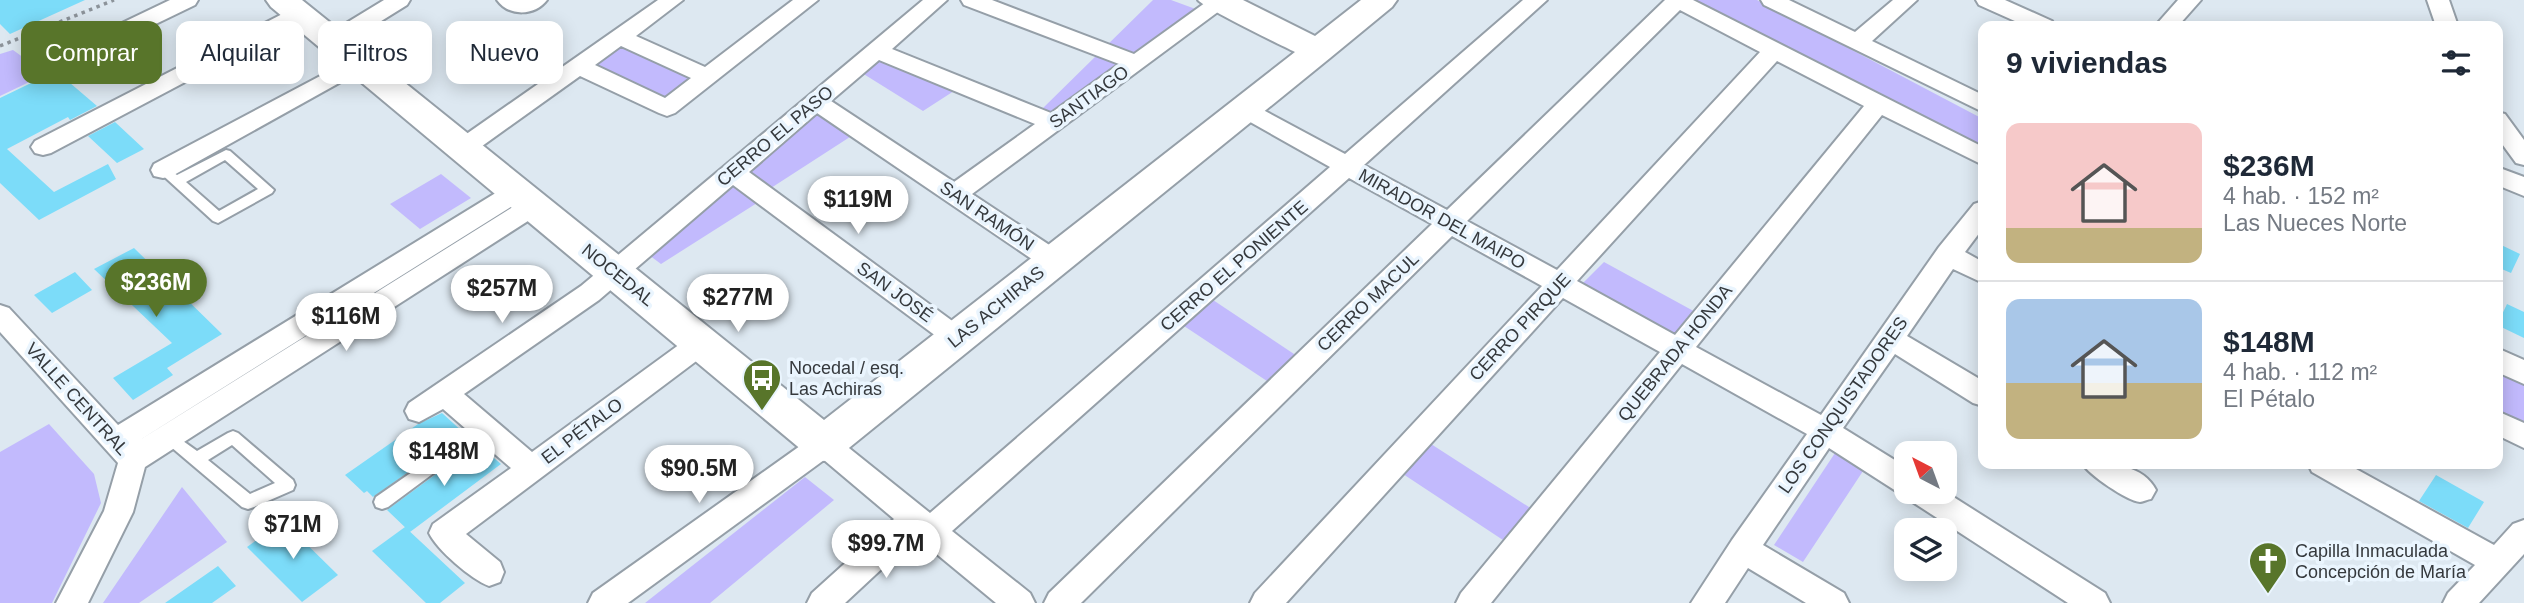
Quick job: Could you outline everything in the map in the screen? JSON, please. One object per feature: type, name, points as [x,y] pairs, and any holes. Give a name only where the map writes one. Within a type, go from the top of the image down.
[{"type":"street","points":[[144,21],[187,0]]},
{"type":"street","points":[[377,21],[399,0]]},
{"type":"street","points":[[463,149],[671,0]]},
{"type":"street","points":[[579,66],[667,108],[807,0]]},
{"type":"street","name":"CERRO EL PASO","points":[[614,272],[936,0]]},
{"type":"street","points":[[972,0],[1137,63]]},
{"type":"street","name":"LAS ACHIRAS","points":[[604,603],[663,559],[745,504],[824,444],[1381,0]]},
{"type":"street","name":"CERRO EL PONIENTE","points":[[822,603],[923,525],[1347,166],[1536,0]]},
{"type":"street","points":[[1677,0],[1978,154]]},
{"type":"street","name":"CERRO MACUL","points":[[1060,603],[1677,0]]},
{"type":"street","points":[[1772,0],[1978,102]]},
{"type":"street","points":[[1857,42],[1906,0]]},
{"type":"street","points":[[1987,0],[2033,21]]},
{"type":"street","points":[[2171,21],[2190,0]]},
{"type":"street","points":[[2438,0],[2445,21]]},
{"type":"street","points":[[1219,1],[1318,51]]},
{"type":"street","name":"SANTIAGO","points":[[955,194],[1219,1]]},
{"type":"street","points":[[43,147],[290,6]]},
{"type":"street","name":"NOCEDAL","points":[[290,6],[318,29]]},
{"type":"street","points":[[619,37],[708,77]]},
{"type":"street","points":[[876,51],[1054,123]]},
{"type":"street","name":"CERRO PIRQUE","points":[[1266,603],[1774,51]]},
{"type":"street","points":[[169,176],[318,71]]},
{"type":"street","name":"NOCEDAL","points":[[384,84],[1019,603]]},
{"type":"street","name":"SAN RAMÓN","points":[[816,102],[1054,261]]},
{"type":"street","name":"QUEBRADA HONDA","points":[[1472,603],[1878,104]]},
{"type":"street","name":"MIRADOR DEL MAIPO","points":[[1244,109],[1824,430],[1894,474]]},
{"type":"street","points":[[2503,128],[2524,157]]},
{"type":"street","name":"SAN JOSÉ","points":[[732,172],[957,338]]},
{"type":"street","points":[[2503,178],[2524,187]]},
{"type":"street","points":[[124,451],[169,437],[524,199]]},
{"type":"street","points":[[124,451],[524,199]]},
{"type":"street","name":"LOS CONQUISTADORES","points":[[1707,603],[1824,430],[1891,339],[1948,254],[1978,216]]},
{"type":"street","points":[[1948,254],[1978,271]]},
{"type":"street","points":[[419,411],[590,293],[614,272]]},
{"type":"street","name":"VALLE CENTRAL","points":[[0,315],[124,451],[118,512],[72,603]]},
{"type":"street","points":[[1891,339],[1978,391]]},
{"type":"street","name":"EL PÉTALO","points":[[489,572],[444,533],[701,343]]},
{"type":"street","points":[[2503,362],[2524,373]]},
{"type":"street","points":[[444,393],[531,468]]},
{"type":"street","points":[[2503,425],[2524,436]]},
{"type":"street","points":[[2105,469],[2141,490]]},
{"type":"street","points":[[2331,469],[2497,562]]},
{"type":"street","points":[[1940,504],[2094,603]]},
{"type":"street","points":[[2459,603],[2524,533]]},
{"type":"street","points":[[1743,549],[1833,603]]},
{"type":"lane","points":[[226,154],[267,190],[218,218],[169,176],[226,154]]},
{"type":"lane","points":[[382,502],[484,428]]},
{"type":"lane","points":[[169,437],[195,459],[248,502],[287,485],[233,437],[195,459]]},
{"type":"path","points":[[0,46],[114,0]]},
{"type":"shaded area","points":[[1153,0],[1171,0],[1201,11],[1056,115],[1042,109]]},
{"type":"shaded area","points":[[1689,0],[1757,0],[1978,116],[1978,145]]},
{"type":"shaded area","points":[[619,45],[697,79],[672,100],[592,64]]},
{"type":"shaded area","points":[[13,50],[21,56],[21,84],[25,84],[0,96],[0,54]]},
{"type":"shaded area","points":[[879,58],[954,91],[923,111],[862,73]]},
{"type":"shaded area","points":[[817,111],[853,135],[771,188],[745,171]]},
{"type":"shaded area","points":[[441,174],[471,198],[420,229],[390,204]]},
{"type":"shaded area","points":[[729,184],[757,203],[661,264],[645,252]]},
{"type":"shaded area","points":[[1604,262],[1699,314],[1687,332],[1673,333],[1582,284]]},
{"type":"shaded area","points":[[1213,300],[1297,356],[1270,383],[1184,326]]},
{"type":"shaded area","points":[[2503,372],[2524,382],[2524,427],[2503,417]]},
{"type":"shaded area","points":[[49,424],[94,474],[101,503],[52,603],[0,603],[0,452]]},
{"type":"shaded area","points":[[1431,444],[1532,509],[1506,542],[1403,474]]},
{"type":"shaded area","points":[[1842,452],[1865,468],[1803,562],[1774,545],[1835,453]]},
{"type":"shaded area","points":[[805,477],[834,500],[710,603],[645,603]]},
{"type":"shaded area","points":[[182,487],[227,542],[139,603],[103,603]]},
{"type":"building","points":[[0,0],[85,0],[39,21],[21,21],[21,29],[10,34],[0,24]]},
{"type":"building","points":[[29,84],[71,84],[97,106],[70,120],[68,117],[7,149],[54,192],[108,164],[116,179],[39,220],[0,183],[0,98]]},
{"type":"building","points":[[115,122],[144,149],[117,163],[88,136]]},
{"type":"building","points":[[2503,246],[2520,254],[2511,273],[2503,270]]},
{"type":"building","points":[[134,248],[222,334],[167,368],[173,375],[133,400],[113,378],[172,343],[94,269]]},
{"type":"building","points":[[75,272],[92,290],[52,313],[34,295]]},
{"type":"building","points":[[2507,304],[2524,312],[2524,338],[2503,328],[2503,312]]},
{"type":"building","points":[[442,413],[464,433],[373,497],[367,491],[364,493],[345,475],[418,424]]},
{"type":"building","points":[[477,444],[501,464],[410,532],[387,510]]},
{"type":"building","points":[[2436,475],[2484,502],[2468,528],[2419,501]]},
{"type":"building","points":[[283,521],[338,575],[302,602],[247,547]]},
{"type":"building","points":[[405,527],[465,583],[440,603],[426,603],[372,551]]},
{"type":"building","points":[[218,566],[236,586],[212,603],[165,603]]},
{"type":"place","name":"Nocedal / esq. Las Achiras","points":[[762,412]]},
{"type":"place","name":"Capilla Inmaculada Concepción de María","points":[[2268,595]]}]
